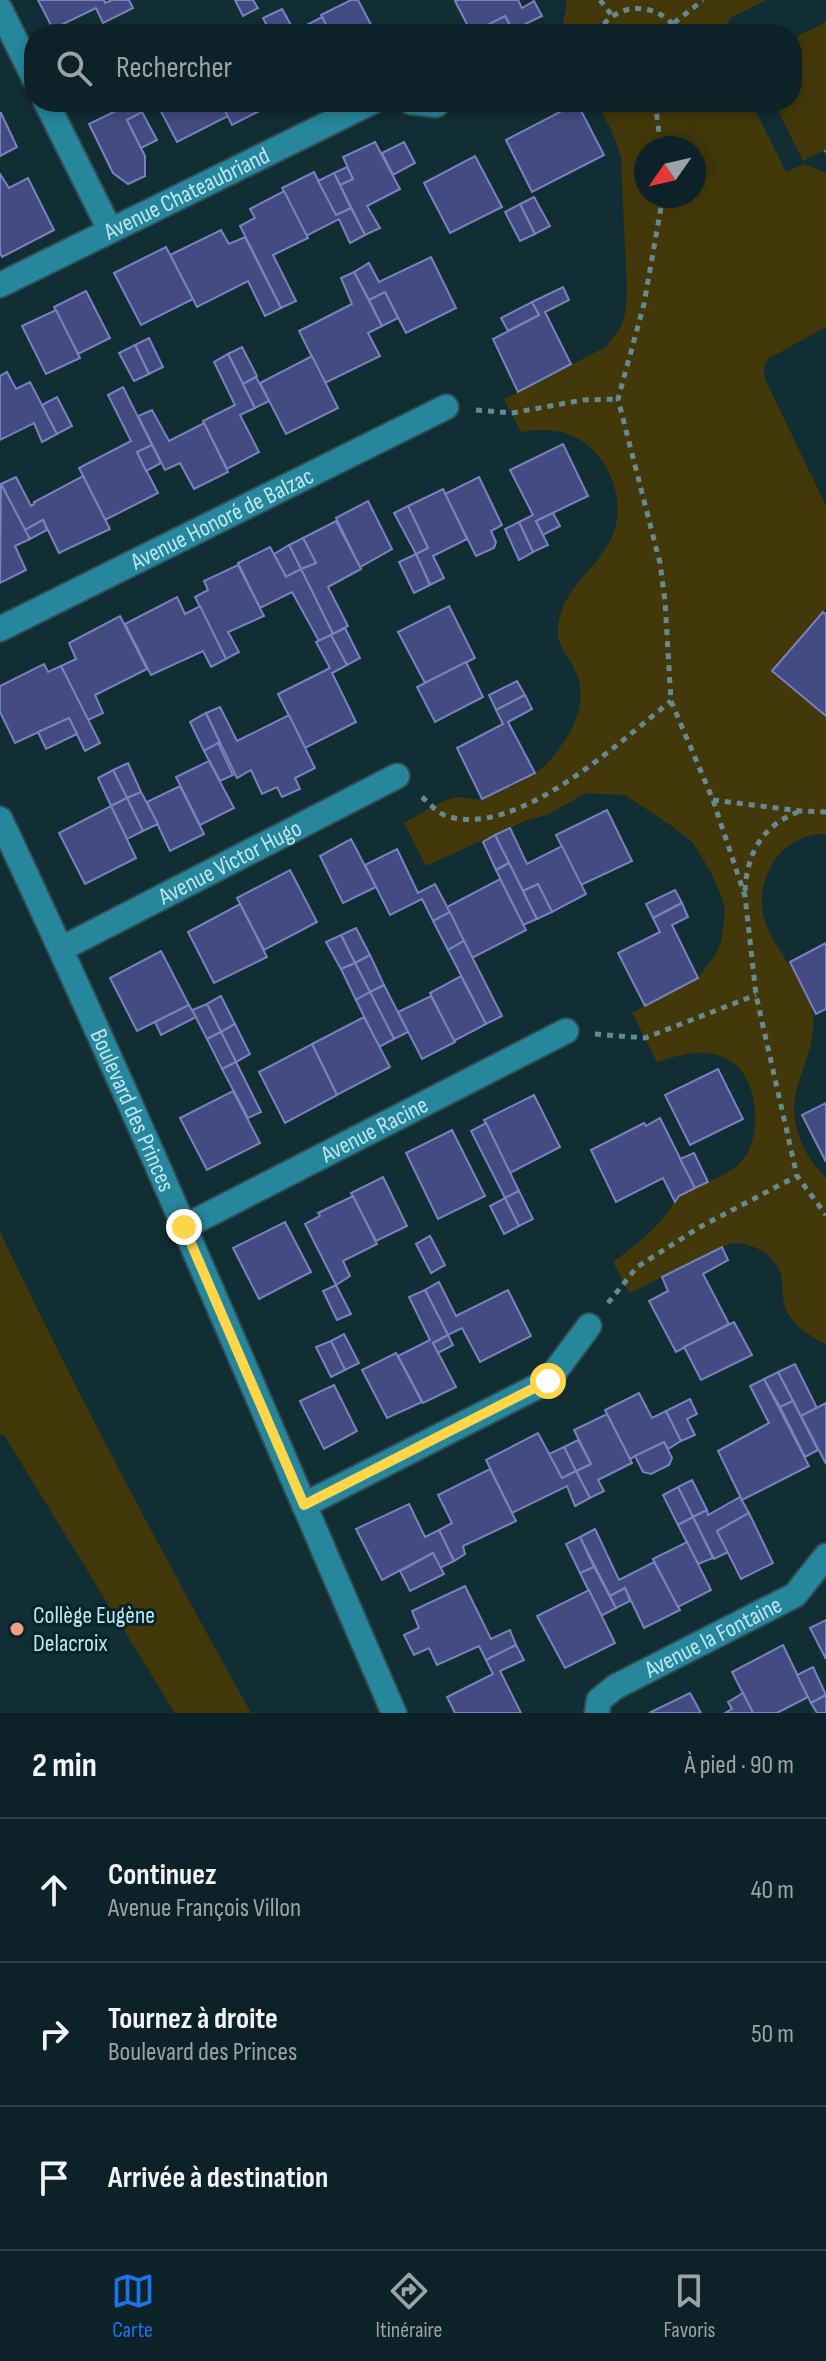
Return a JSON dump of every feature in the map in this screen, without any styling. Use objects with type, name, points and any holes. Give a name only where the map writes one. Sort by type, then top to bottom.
[{"type":"street","points":[[0,9],[24,58]]},
{"type":"street","points":[[51,112],[110,230]]},
{"type":"street","name":"Avenue Chateaubriand","points":[[0,285],[352,112]]},
{"type":"street","name":"Avenue Honoré de Balzac","points":[[0,629],[446,407]]},
{"type":"street","name":"Avenue Victor Hugo","points":[[61,949],[397,776]]},
{"type":"street","name":"Boulevard des Princes","points":[[0,819],[184,1227],[394,1713]]},
{"type":"street","name":"Avenue Racine","points":[[184,1227],[566,1031]]},
{"type":"street","points":[[304,1505],[548,1381],[589,1326]]},
{"type":"street","name":"Avenue la Fontaine","points":[[597,1713],[599,1700],[615,1687],[795,1595],[826,1556]]},
{"type":"path","points":[[600,0],[611,14]]},
{"type":"path","points":[[603,24],[611,14],[630,5],[651,6],[674,23],[703,0]]},
{"type":"path","points":[[656,112],[659,136]]},
{"type":"path","points":[[661,208],[644,304],[618,399],[660,563],[671,701],[713,800],[745,896]]},
{"type":"path","points":[[446,407],[512,413],[583,400],[618,399]]},
{"type":"path","points":[[397,776],[443,815],[473,820],[503,814],[566,783],[671,701]]},
{"type":"path","points":[[713,800],[826,812]]},
{"type":"path","points":[[800,811],[775,823],[755,848],[746,870],[745,896],[756,995],[797,1176],[826,1215]]},
{"type":"path","points":[[566,1031],[645,1038],[756,995]]},
{"type":"path","points":[[589,1326],[637,1267],[700,1227],[797,1176]]},
{"type":"shaded area","points":[[567,0],[766,0],[730,18],[728,24],[563,23]]},
{"type":"shaded area","points":[[826,22],[826,149],[803,161],[779,112],[802,112],[802,34]]},
{"type":"shaded area","points":[[601,112],[756,112],[786,172],[804,164],[826,173],[826,327],[768,359],[764,368],[765,379],[826,506],[826,609],[772,671],[826,716],[826,834],[802,838],[782,851],[769,871],[762,894],[767,927],[802,984],[813,1015],[811,1041],[794,1103],[794,1116],[804,1149],[826,1180],[826,1345],[791,1318],[784,1305],[782,1281],[776,1264],[756,1248],[731,1243],[632,1292],[628,1291],[613,1262],[654,1228],[679,1198],[741,1162],[753,1138],[755,1107],[752,1092],[738,1067],[727,1059],[709,1053],[683,1055],[657,1062],[632,1013],[698,978],[716,954],[721,941],[725,912],[723,900],[711,872],[693,843],[625,795],[586,793],[547,815],[527,820],[426,866],[404,823],[446,800],[456,797],[482,799],[540,770],[562,744],[579,710],[581,698],[577,674],[559,642],[558,628],[562,609],[571,593],[613,535],[617,517],[615,488],[605,465],[586,444],[560,432],[521,432],[504,399],[606,347],[622,325],[627,291],[621,157]]},
{"type":"shaded area","points":[[0,1232],[122,1475],[251,1713],[175,1713],[4,1435],[0,1435]]},
{"type":"building","points":[[38,0],[104,0],[105,3],[129,0],[133,8],[103,23],[96,8],[63,24],[50,24]]},
{"type":"building","points":[[235,0],[253,0],[258,8],[243,16]]},
{"type":"building","points":[[351,0],[358,0],[371,24],[326,24],[321,15]]},
{"type":"building","points":[[518,0],[522,8],[534,1],[542,16],[525,24],[510,24],[505,16],[490,24],[467,24],[455,1]]},
{"type":"building","points":[[282,9],[290,24],[266,24],[263,18]]},
{"type":"building","points":[[505,16],[509,24],[489,24]]},
{"type":"building","points":[[322,17],[326,24],[308,24]]},
{"type":"building","points":[[114,112],[142,112],[127,120],[145,156],[145,176],[128,184],[113,173],[89,124]]},
{"type":"building","points":[[142,112],[157,140],[141,148],[127,120]]},
{"type":"building","points":[[161,112],[226,112],[228,116],[177,142]]},
{"type":"building","points":[[226,112],[257,112],[232,125]]},
{"type":"building","points":[[560,112],[582,112],[604,155],[532,192],[506,140]]},
{"type":"building","points":[[0,113],[17,147],[0,156]]},
{"type":"building","points":[[375,142],[400,189],[367,206],[380,228],[365,235],[340,185],[353,179],[343,157]]},
{"type":"building","points":[[404,142],[415,163],[393,175],[382,153]]},
{"type":"building","points":[[475,156],[502,207],[450,233],[424,183]]},
{"type":"building","points":[[347,167],[353,179],[340,185],[334,173]]},
{"type":"building","points":[[314,172],[336,215],[351,208],[365,235],[350,243],[339,219],[306,236],[282,188]]},
{"type":"building","points":[[334,173],[351,208],[336,215],[318,181]]},
{"type":"building","points":[[0,174],[9,188],[28,178],[54,230],[2,257],[0,253]]},
{"type":"building","points":[[284,191],[308,238],[273,255],[296,301],[281,308],[240,226],[255,218],[250,209]]},
{"type":"building","points":[[534,197],[550,226],[535,234],[520,204]]},
{"type":"building","points":[[520,204],[535,234],[520,241],[505,212]]},
{"type":"building","points":[[221,230],[229,244],[245,237],[281,308],[265,316],[248,281],[197,307],[170,255]]},
{"type":"building","points":[[166,247],[193,299],[141,325],[114,273]]},
{"type":"building","points":[[431,257],[456,308],[406,333],[385,292],[369,300],[354,272],[369,263],[379,282]]},
{"type":"building","points":[[354,272],[382,326],[368,333],[380,356],[325,383],[299,331],[352,304],[341,278]]},
{"type":"building","points":[[563,287],[569,300],[545,312],[571,364],[518,392],[493,339],[539,315],[532,302]]},
{"type":"building","points":[[86,291],[110,338],[78,354],[54,307]]},
{"type":"building","points":[[385,292],[398,318],[382,326],[369,300]]},
{"type":"building","points":[[532,302],[539,315],[508,331],[501,318]]},
{"type":"building","points":[[56,310],[80,358],[46,374],[22,326]]},
{"type":"building","points":[[149,338],[163,367],[149,374],[135,345]]},
{"type":"building","points":[[135,345],[149,374],[134,381],[119,353]]},
{"type":"building","points":[[242,347],[257,376],[243,384],[228,354]]},
{"type":"building","points":[[228,354],[255,408],[240,415],[259,452],[227,469],[203,421],[235,405],[214,362]]},
{"type":"building","points":[[312,356],[338,408],[286,434],[260,383]]},
{"type":"building","points":[[7,372],[16,389],[30,382],[57,434],[42,442],[34,423],[0,440],[0,376]]},
{"type":"building","points":[[256,377],[269,401],[255,408],[243,384]]},
{"type":"building","points":[[123,387],[152,445],[137,452],[158,493],[105,520],[79,468],[131,441],[108,395]]},
{"type":"building","points":[[57,397],[72,426],[57,434],[42,405]]},
{"type":"building","points":[[152,410],[169,441],[204,423],[228,472],[194,489],[180,463],[165,470],[138,416]]},
{"type":"building","points":[[563,444],[588,496],[536,521],[548,545],[533,552],[519,522],[533,515],[510,470]]},
{"type":"building","points":[[152,445],[161,463],[146,471],[137,452]]},
{"type":"building","points":[[83,476],[110,529],[59,553],[43,520],[25,530],[1,484],[16,477],[31,506]]},
{"type":"building","points":[[479,477],[502,525],[491,531],[496,542],[494,548],[476,556],[445,494]]},
{"type":"building","points":[[1,484],[30,539],[15,546],[26,570],[0,583]]},
{"type":"building","points":[[443,489],[467,539],[433,556],[444,578],[430,585],[416,554],[428,548],[408,506]]},
{"type":"building","points":[[368,501],[392,549],[360,567],[336,518]]},
{"type":"building","points":[[408,506],[428,548],[416,554],[394,513]]},
{"type":"building","points":[[553,513],[560,526],[543,535],[536,521]]},
{"type":"building","points":[[43,520],[47,530],[30,539],[25,530]]},
{"type":"building","points":[[336,521],[361,569],[328,587],[348,626],[333,634],[301,569],[316,563],[303,538]]},
{"type":"building","points":[[519,522],[533,552],[519,560],[505,529]]},
{"type":"building","points":[[303,538],[316,563],[301,569],[289,545]]},
{"type":"building","points":[[289,545],[301,569],[286,577],[274,554]]},
{"type":"building","points":[[270,547],[286,577],[301,569],[333,634],[319,641],[292,592],[260,608],[238,563]]},
{"type":"building","points":[[416,554],[430,585],[414,593],[399,562]]},
{"type":"building","points":[[238,565],[264,616],[228,632],[239,652],[226,659],[195,597],[208,590],[204,581]]},
{"type":"building","points":[[177,597],[185,614],[200,606],[226,659],[211,667],[203,651],[151,675],[125,624]]},
{"type":"building","points":[[449,606],[475,658],[425,683],[398,632]]},
{"type":"building","points":[[823,612],[826,614],[826,716],[772,671]]},
{"type":"building","points":[[120,616],[147,669],[95,695],[103,713],[88,720],[61,666],[76,659],[69,643]]},
{"type":"building","points":[[345,628],[360,658],[347,665],[331,635]]},
{"type":"building","points":[[331,635],[347,665],[332,673],[356,722],[305,748],[278,694],[330,668],[316,642]]},
{"type":"building","points":[[466,662],[483,697],[435,722],[417,687]]},
{"type":"building","points":[[44,664],[48,672],[61,666],[100,743],[85,751],[69,718],[15,743],[0,712],[0,686]]},
{"type":"building","points":[[517,681],[525,695],[496,710],[489,695]]},
{"type":"building","points":[[525,695],[532,709],[508,722],[535,773],[482,799],[457,748],[503,724],[496,710]]},
{"type":"building","points":[[220,707],[237,741],[289,715],[315,768],[295,778],[300,789],[282,797],[277,787],[262,794],[251,770],[237,778],[206,713]]},
{"type":"building","points":[[206,713],[220,743],[204,751],[190,722]]},
{"type":"building","points":[[69,718],[77,734],[46,749],[38,732]]},
{"type":"building","points":[[218,743],[233,775],[220,781],[204,751]]},
{"type":"building","points":[[209,761],[234,808],[200,825],[176,777]]},
{"type":"building","points":[[128,763],[141,792],[127,798],[113,770]]},
{"type":"building","points":[[113,770],[127,798],[111,806],[98,778]]},
{"type":"building","points":[[180,786],[204,834],[170,851],[147,802]]},
{"type":"building","points":[[141,792],[158,824],[143,831],[127,798]]},
{"type":"building","points":[[127,798],[143,831],[127,839],[111,806]]},
{"type":"building","points":[[111,806],[136,858],[85,884],[59,833]]},
{"type":"building","points":[[607,810],[632,861],[581,885],[556,835]]},
{"type":"building","points":[[510,828],[527,864],[562,846],[586,894],[552,912],[538,884],[523,891],[495,835]]},
{"type":"building","points":[[495,835],[509,863],[496,870],[483,842]]},
{"type":"building","points":[[351,839],[376,887],[343,903],[320,856]]},
{"type":"building","points":[[397,849],[418,893],[435,884],[450,912],[433,921],[422,899],[390,915],[365,865]]},
{"type":"building","points":[[509,863],[537,919],[523,925],[496,870]]},
{"type":"building","points":[[290,870],[317,922],[264,950],[237,898]]},
{"type":"building","points":[[500,879],[526,930],[472,958],[447,907]]},
{"type":"building","points":[[538,884],[552,912],[537,919],[523,891]]},
{"type":"building","points":[[675,890],[682,903],[653,918],[646,904]]},
{"type":"building","points":[[682,903],[688,917],[672,925],[698,978],[645,1006],[618,953],[660,932],[653,918]]},
{"type":"building","points":[[240,904],[267,957],[214,983],[188,932]]},
{"type":"building","points":[[450,912],[464,941],[448,950],[433,921]]},
{"type":"building","points":[[356,928],[370,955],[355,963],[341,935]]},
{"type":"building","points":[[341,935],[355,963],[341,969],[326,942]]},
{"type":"building","points":[[464,941],[502,1016],[486,1024],[448,950]]},
{"type":"building","points":[[826,943],[826,1009],[816,1014],[790,962]]},
{"type":"building","points":[[161,951],[189,1005],[137,1031],[110,978]]},
{"type":"building","points":[[370,955],[384,985],[370,992],[355,963]]},
{"type":"building","points":[[355,963],[370,992],[356,1000],[341,969]]},
{"type":"building","points":[[461,976],[486,1024],[454,1041],[430,993]]},
{"type":"building","points":[[384,985],[408,1032],[394,1039],[370,992]]},
{"type":"building","points":[[370,992],[394,1039],[379,1047],[356,1000]]},
{"type":"building","points":[[221,996],[235,1024],[221,1032],[207,1004]]},
{"type":"building","points":[[431,996],[455,1042],[422,1059],[398,1012]]},
{"type":"building","points":[[207,1004],[221,1032],[207,1039],[192,1010]]},
{"type":"building","points":[[189,1005],[196,1017],[161,1035],[155,1022]]},
{"type":"building","points":[[364,1017],[390,1067],[337,1095],[312,1044]]},
{"type":"building","points":[[235,1024],[250,1054],[236,1062],[221,1032]]},
{"type":"building","points":[[221,1032],[236,1062],[222,1069],[207,1039]]},
{"type":"building","points":[[312,1044],[337,1095],[285,1123],[259,1072]]},
{"type":"building","points":[[236,1062],[261,1112],[248,1118],[222,1069]]},
{"type":"building","points":[[718,1069],[743,1119],[690,1145],[665,1095]]},
{"type":"building","points":[[233,1091],[260,1143],[207,1170],[180,1118]]},
{"type":"building","points":[[534,1095],[560,1147],[510,1173],[484,1120]]},
{"type":"building","points":[[826,1103],[826,1162],[802,1115]]},
{"type":"building","points":[[660,1118],[695,1188],[679,1196],[675,1202],[663,1178],[616,1202],[591,1150]]},
{"type":"building","points":[[486,1123],[519,1191],[505,1198],[471,1131]]},
{"type":"building","points":[[452,1130],[485,1196],[438,1219],[406,1153]]},
{"type":"building","points":[[694,1153],[708,1182],[695,1188],[680,1159]]},
{"type":"building","points":[[383,1177],[407,1226],[376,1241],[351,1193]]},
{"type":"building","points":[[519,1191],[533,1219],[519,1226],[505,1198]]},
{"type":"building","points":[[353,1196],[377,1244],[343,1261],[350,1276],[336,1285],[305,1224],[320,1216],[318,1213]]},
{"type":"building","points":[[505,1198],[519,1226],[504,1234],[490,1206]]},
{"type":"building","points":[[285,1222],[311,1272],[259,1299],[233,1248]]},
{"type":"building","points":[[430,1236],[445,1265],[431,1273],[416,1244]]},
{"type":"building","points":[[722,1247],[728,1260],[703,1274],[729,1324],[676,1352],[649,1301],[668,1291],[662,1277]]},
{"type":"building","points":[[439,1282],[456,1316],[508,1290],[531,1336],[480,1362],[462,1328],[448,1335],[425,1290]]},
{"type":"building","points":[[336,1285],[351,1314],[337,1320],[323,1291]]},
{"type":"building","points":[[425,1290],[448,1335],[433,1343],[456,1387],[423,1403],[398,1356],[430,1340],[409,1297]]},
{"type":"building","points":[[734,1322],[752,1355],[701,1380],[684,1347]]},
{"type":"building","points":[[344,1334],[359,1363],[345,1370],[331,1341]]},
{"type":"building","points":[[448,1335],[453,1345],[438,1353],[433,1343]]},
{"type":"building","points":[[331,1341],[345,1370],[331,1377],[316,1347]]},
{"type":"building","points":[[396,1353],[422,1402],[387,1418],[362,1370]]},
{"type":"building","points":[[795,1364],[817,1408],[801,1416],[778,1372]]},
{"type":"building","points":[[778,1372],[793,1401],[780,1407],[764,1379]]},
{"type":"building","points":[[764,1379],[809,1466],[742,1500],[718,1451],[769,1423],[750,1386]]},
{"type":"building","points":[[334,1385],[357,1431],[324,1449],[300,1401]]},
{"type":"building","points":[[639,1393],[652,1418],[666,1411],[681,1441],[668,1449],[664,1442],[630,1459],[605,1410]]},
{"type":"building","points":[[690,1399],[697,1414],[687,1419],[695,1435],[681,1441],[666,1411]]},
{"type":"building","points":[[793,1401],[818,1450],[805,1457],[780,1407]]},
{"type":"building","points":[[826,1403],[826,1464],[801,1416]]},
{"type":"building","points":[[607,1414],[632,1463],[598,1480],[604,1491],[590,1498],[576,1471],[591,1464],[574,1430]]},
{"type":"building","points":[[538,1433],[562,1478],[576,1471],[590,1498],[575,1506],[567,1486],[512,1513],[486,1460]]},
{"type":"building","points":[[578,1440],[591,1464],[576,1471],[564,1447]]},
{"type":"building","points":[[664,1442],[672,1458],[669,1465],[651,1474],[643,1472],[635,1456]]},
{"type":"building","points":[[564,1447],[576,1471],[562,1478],[549,1454]]},
{"type":"building","points":[[490,1469],[516,1521],[463,1546],[465,1554],[454,1561],[439,1530],[452,1523],[438,1495]]},
{"type":"building","points":[[692,1480],[707,1510],[693,1517],[678,1487]]},
{"type":"building","points":[[678,1487],[693,1517],[678,1525],[663,1495]]},
{"type":"building","points":[[740,1497],[749,1513],[717,1531],[728,1552],[714,1559],[693,1517],[707,1510],[708,1515]]},
{"type":"building","points":[[409,1504],[425,1537],[439,1530],[454,1561],[440,1568],[433,1553],[382,1580],[356,1529]]},
{"type":"building","points":[[749,1513],[773,1563],[741,1579],[717,1531]]},
{"type":"building","points":[[693,1517],[713,1558],[698,1564],[678,1525]]},
{"type":"building","points":[[595,1529],[619,1580],[654,1562],[680,1610],[644,1628],[625,1588],[610,1596],[580,1537]]},
{"type":"building","points":[[580,1537],[594,1567],[580,1573],[566,1544]]},
{"type":"building","points":[[687,1542],[711,1590],[678,1607],[653,1559]]},
{"type":"building","points":[[433,1553],[444,1574],[410,1591],[400,1571]]},
{"type":"building","points":[[594,1567],[616,1608],[601,1616],[580,1573]]},
{"type":"building","points":[[465,1586],[491,1639],[510,1630],[516,1645],[486,1660],[479,1646],[437,1665],[429,1648],[414,1655],[404,1635],[419,1628],[412,1611]]},
{"type":"building","points":[[625,1588],[630,1601],[616,1608],[610,1596]]},
{"type":"building","points":[[589,1590],[615,1643],[565,1668],[537,1616]]},
{"type":"building","points":[[826,1620],[826,1659],[810,1628]]},
{"type":"building","points":[[516,1645],[524,1660],[500,1671],[521,1713],[455,1713],[447,1697],[493,1674],[486,1660]]},
{"type":"building","points":[[783,1645],[808,1697],[777,1713],[753,1713],[732,1672]]},
{"type":"building","points":[[813,1667],[826,1695],[811,1703],[797,1675]]},
{"type":"building","points":[[690,1693],[701,1713],[649,1713]]},
{"type":"building","points":[[743,1693],[753,1713],[725,1713],[732,1709],[728,1702]]},
{"type":"building","points":[[826,1695],[826,1713],[817,1713],[811,1703]]},
{"type":"place","name":"Collège Eugène Delacroix","points":[[17,1629]]},
{"type":"route","points":[[184,1227],[304,1505],[548,1381]]}]
